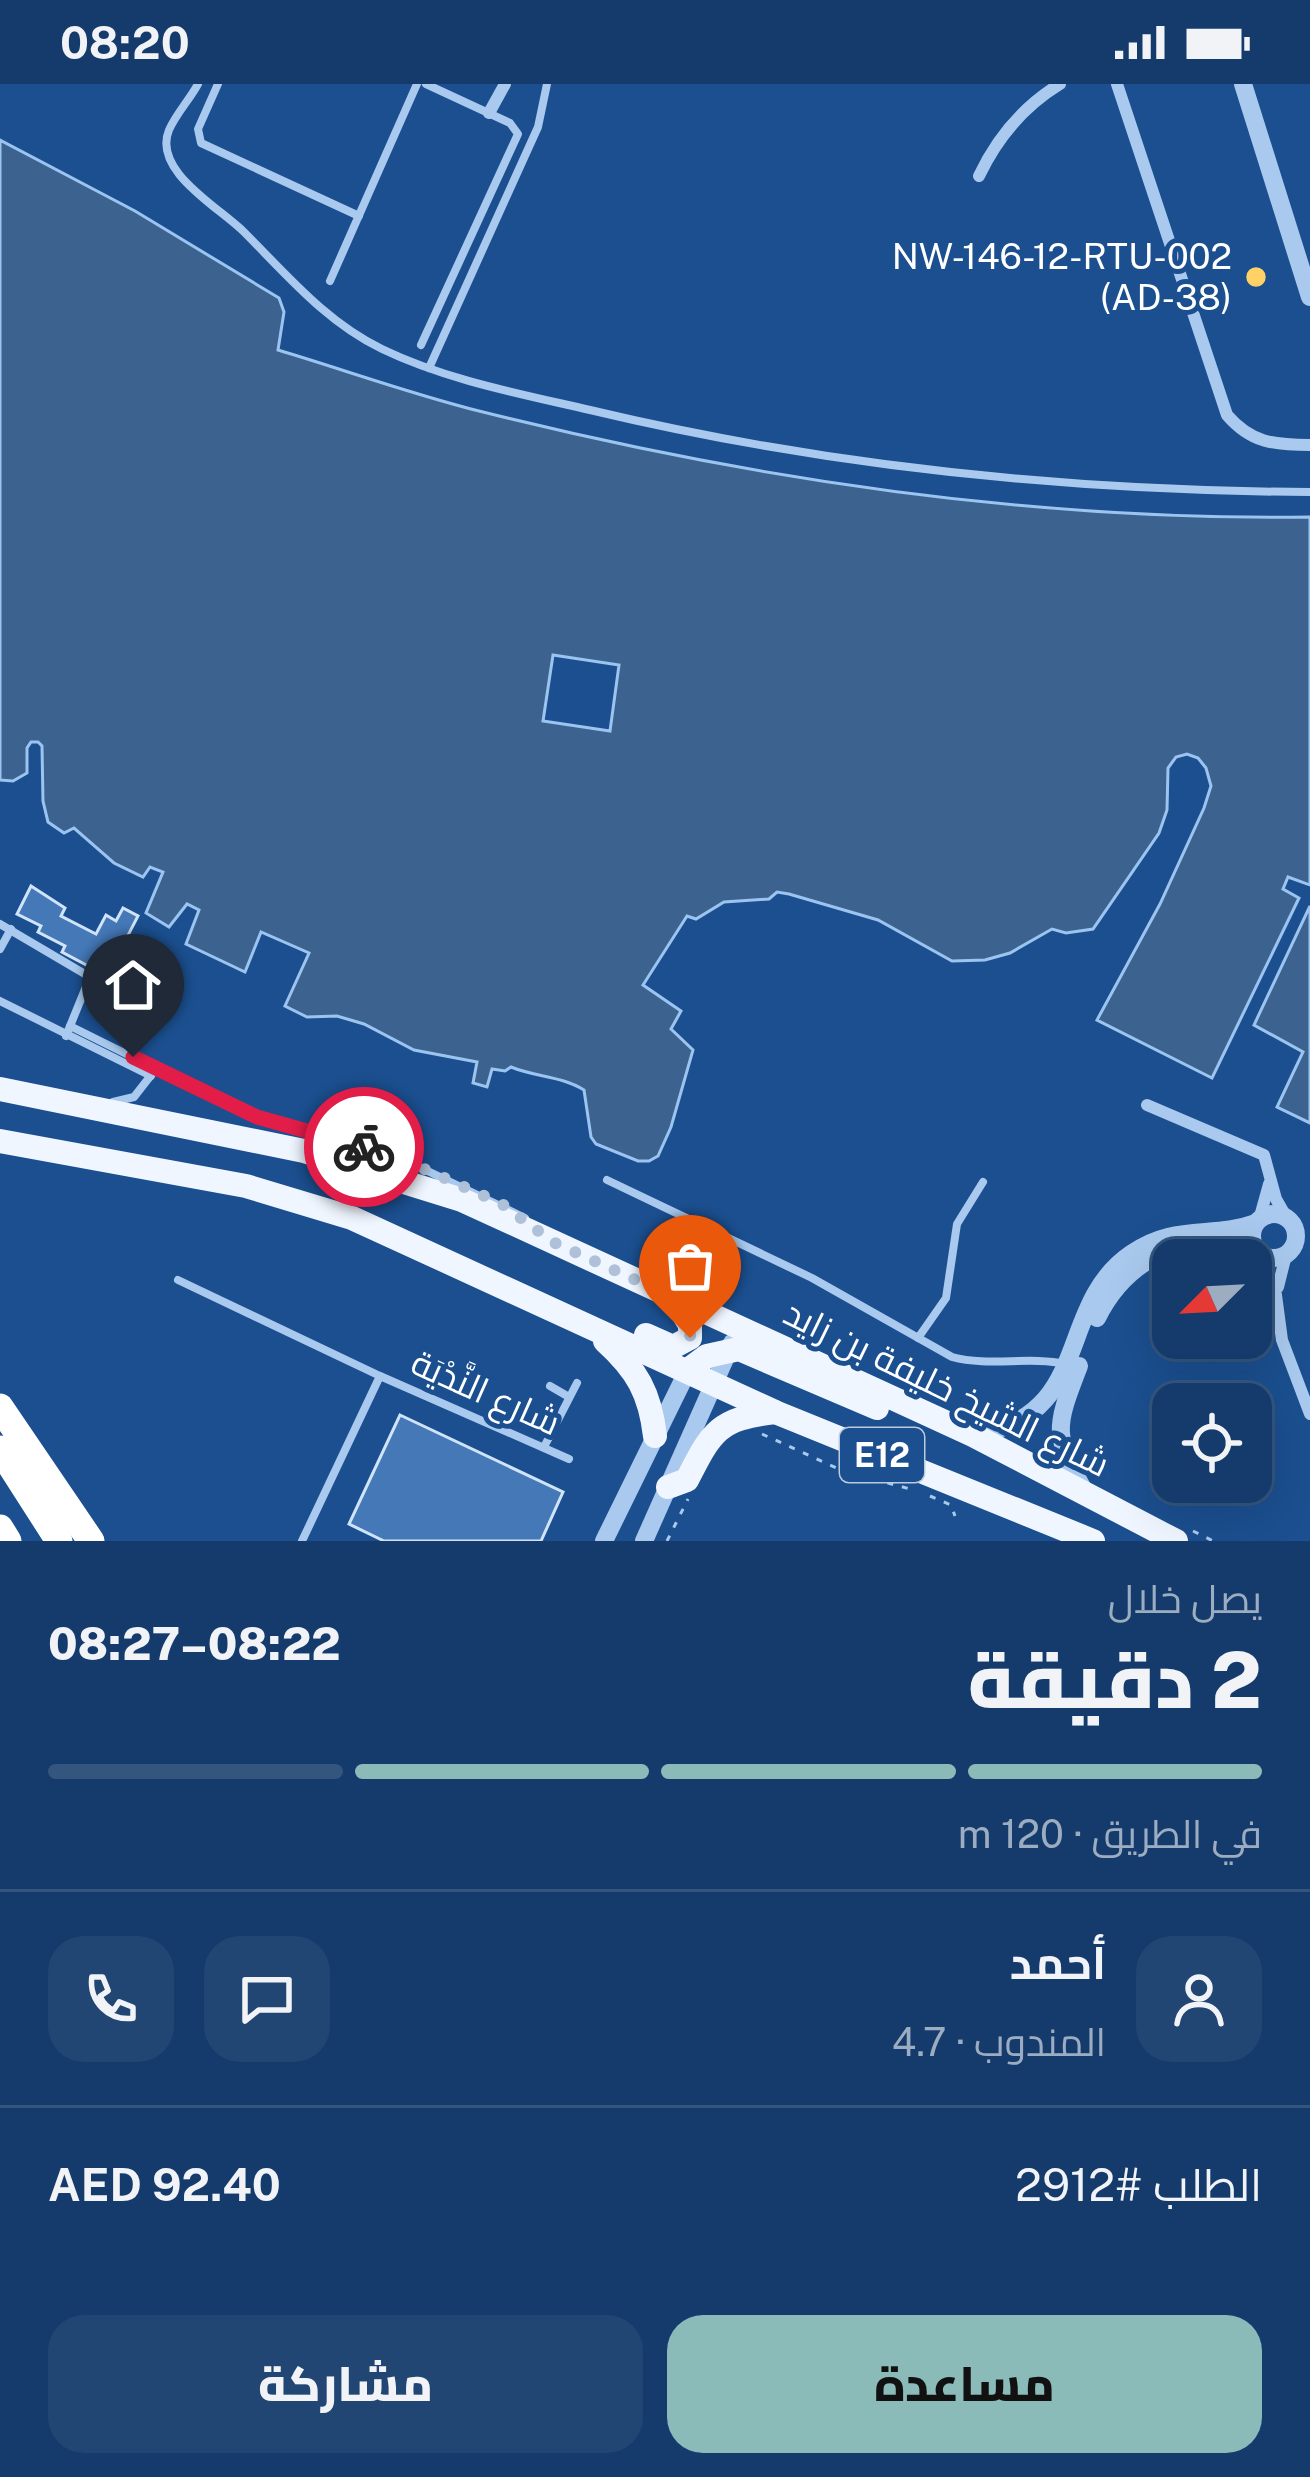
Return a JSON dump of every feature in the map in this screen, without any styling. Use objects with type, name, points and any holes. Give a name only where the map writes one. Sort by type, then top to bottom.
[{"type":"highway","points":[[0,1407],[91,1541]]},
{"type":"highway","points":[[0,1449],[59,1541]]},
{"type":"highway","points":[[0,1528],[8,1541]]},
{"type":"main road","name":"شارع الشيخ خليفة بن زايد","points":[[0,1089],[262,1142],[462,1200],[673,1297],[734,1338],[973,1435],[1176,1541]]},
{"type":"main road","name":"شارع الشيخ خليفة بن زايد","points":[[0,1141],[282,1195],[352,1218],[775,1412],[1093,1541]]},
{"type":"main road","points":[[488,1279],[539,1286],[680,1347],[692,1331],[673,1297]]},
{"type":"main road","points":[[585,1323],[636,1372],[650,1401],[655,1436]]},
{"type":"main road","points":[[688,1370],[734,1338]]},
{"type":"main road","points":[[668,1487],[687,1480],[708,1439],[724,1424],[745,1415],[775,1412]]},
{"type":"main road","points":[[1052,1523],[1080,1541]]},
{"type":"street","points":[[489,113],[505,84]]},
{"type":"street","points":[[979,176],[1016,119],[1060,84]]},
{"type":"street","points":[[1117,84],[1227,415],[1257,441],[1310,445]]},
{"type":"street","points":[[1244,84],[1310,297]]},
{"type":"street","points":[[1148,1105],[1260,1152],[1268,1162],[1276,1199],[1296,1223],[1296,1241],[1276,1294]]},
{"type":"street","points":[[1253,1239],[1270,1177]]},
{"type":"street","points":[[973,1435],[1000,1429],[1037,1408],[1060,1382],[1094,1296],[1130,1255],[1175,1234],[1258,1221],[1274,1214],[1296,1223]]},
{"type":"street","points":[[1272,1259],[1310,1246]]},
{"type":"street","points":[[1087,1496],[1063,1452],[1059,1425],[1097,1317],[1113,1290],[1152,1257]]},
{"type":"street","points":[[1272,1284],[1282,1340],[1310,1414]]},
{"type":"street","points":[[644,1541],[734,1338]]},
{"type":"street","points":[[604,1541],[688,1370]]},
{"type":"lane","points":[[198,84],[168,133],[166,152],[174,170],[322,311],[382,349],[429,368],[646,423],[832,456],[1052,481],[1310,492]]},
{"type":"lane","points":[[218,84],[197,129],[202,143],[358,216]]},
{"type":"lane","points":[[330,280],[422,84],[514,126],[517,139],[421,345]]},
{"type":"lane","points":[[429,368],[538,127],[548,84]]},
{"type":"lane","points":[[0,924],[91,977],[68,1031]]},
{"type":"lane","points":[[0,949],[11,929]]},
{"type":"lane","points":[[0,1001],[257,1117],[430,1170],[516,1211],[553,1242]]},
{"type":"lane","points":[[89,1110],[101,1103],[129,1100],[153,1072]]},
{"type":"lane","points":[[607,1180],[812,1278],[962,1360],[1038,1359],[1068,1364]]},
{"type":"lane","points":[[918,1338],[946,1298],[957,1224],[983,1181]]},
{"type":"lane","name":"شارع النَّدْيَة","points":[[178,1280],[569,1459]]},
{"type":"lane","points":[[302,1541],[380,1376]]},
{"type":"lane","points":[[544,1447],[577,1383]]},
{"type":"lane","points":[[550,1386],[570,1397]]},
{"type":"path","points":[[752,1429],[843,1471],[951,1505],[955,1516]]},
{"type":"water","points":[[0,140],[135,211],[279,298],[284,312],[278,350],[428,397],[684,457],[891,491],[1100,512],[1310,517],[1310,885],[1288,877],[1283,889],[1299,898],[1212,1078],[1097,1020],[1160,904],[1204,808],[1211,786],[1206,768],[1187,754],[1176,757],[1168,768],[1167,810],[1159,833],[1093,929],[1066,933],[1052,929],[1010,953],[952,961],[878,920],[789,894],[724,902],[696,919],[687,916],[643,985],[681,1011],[671,1029],[693,1050],[671,1127],[658,1156],[649,1161],[596,1144],[584,1090],[576,1085],[511,1067],[492,1069],[487,1087],[473,1083],[477,1062],[414,1050],[364,1024],[337,1016],[307,1017],[285,1006],[309,953],[261,932],[245,972],[186,944],[199,910],[187,904],[169,927],[146,913],[163,872],[150,867],[143,877],[114,863],[74,828],[64,833],[48,822],[38,742],[27,748],[27,773],[13,781],[0,780]],"holes":[[[553,655],[619,665],[610,731],[543,721]]]},
{"type":"water","points":[[1310,906],[1310,1123],[1277,1107],[1303,1052],[1254,1025]]},
{"type":"building","points":[[31,886],[65,908],[61,916],[96,934],[106,915],[116,921],[123,908],[138,916],[107,976],[62,952],[65,946],[17,914]]},
{"type":"building","points":[[400,1415],[563,1492],[541,1541],[384,1541],[349,1524]]},
{"type":"way so far","points":[[364,1147],[502,1204],[553,1242],[673,1297],[691,1325],[690,1338]]},
{"type":"place","name":"NW-146-12-RTU-002 (AD-38)","points":[[1256,277]]},
{"type":"route","points":[[133,1057],[257,1117],[364,1147]]}]
